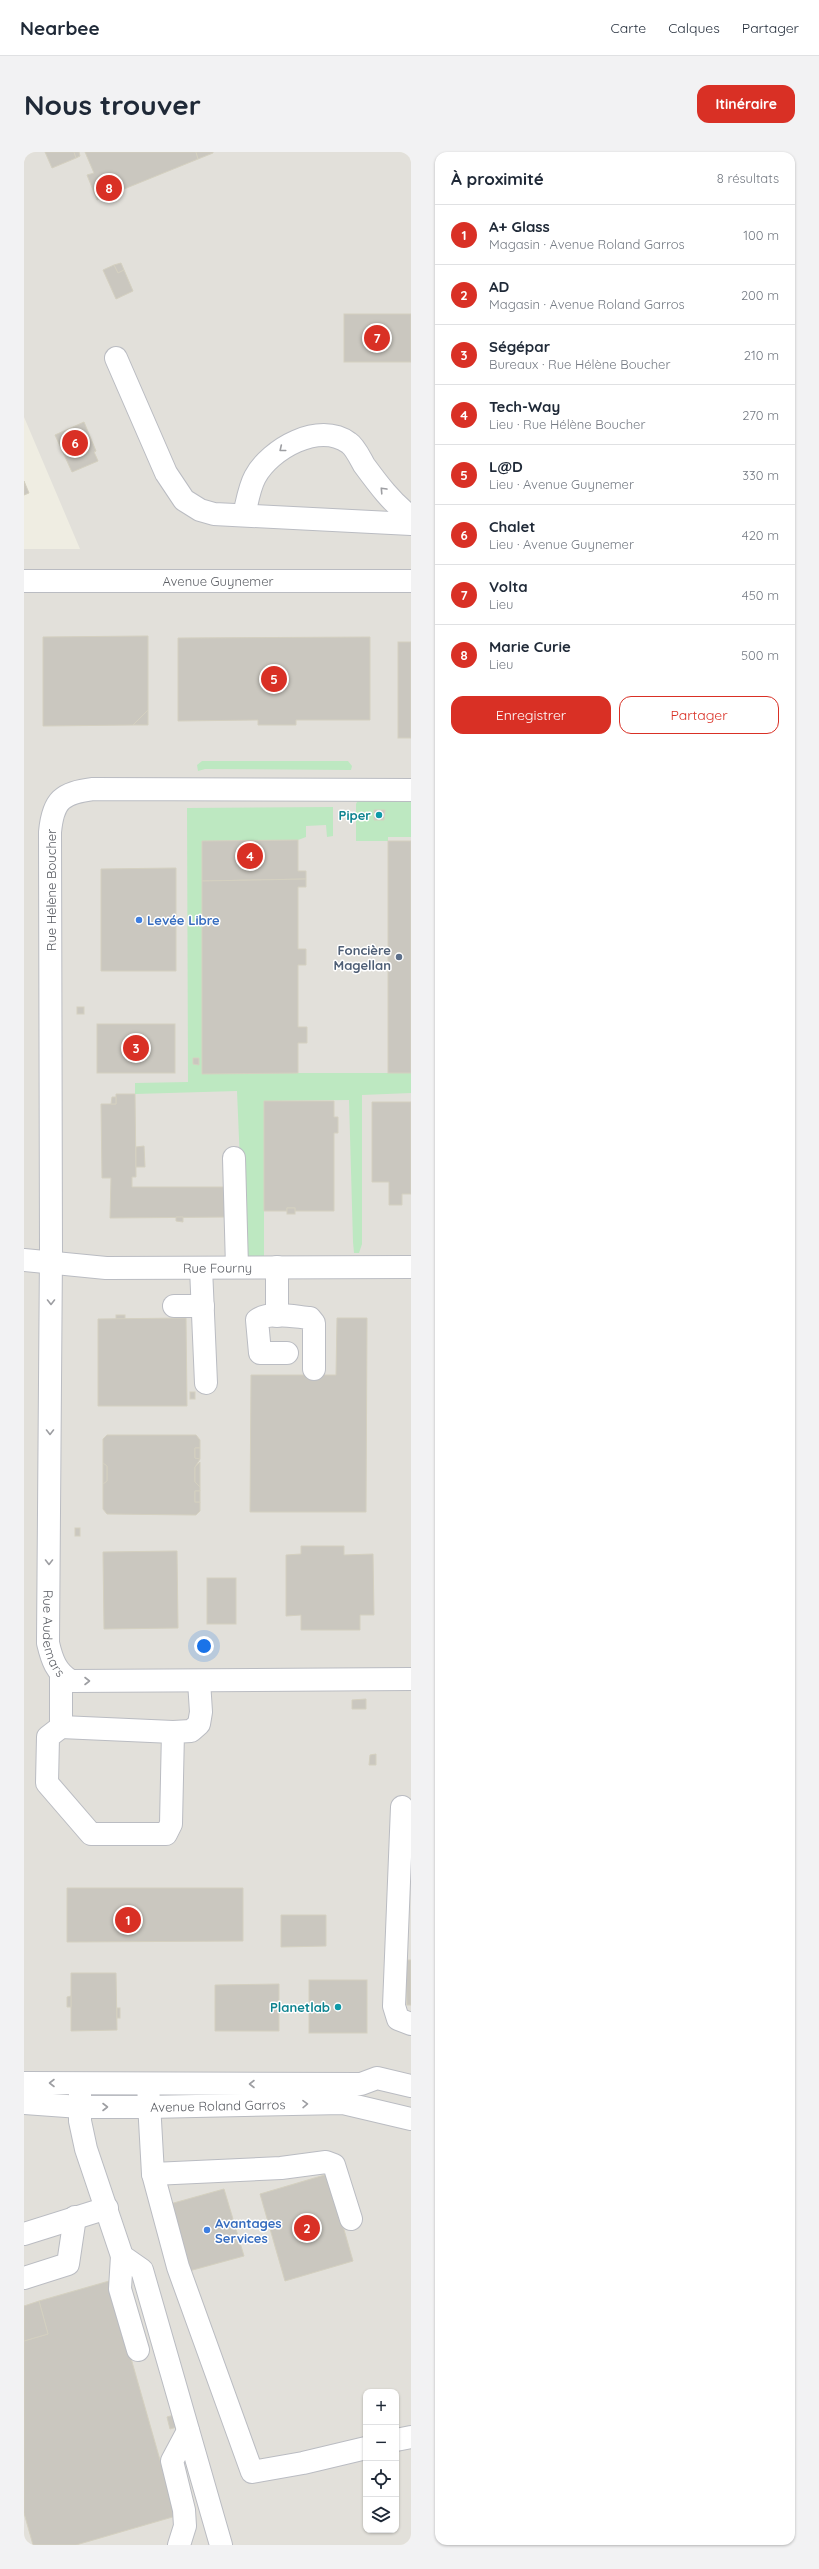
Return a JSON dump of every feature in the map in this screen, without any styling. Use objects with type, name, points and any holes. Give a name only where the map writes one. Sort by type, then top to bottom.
[{"type":"street","points":[[116,358],[166,473],[184,500],[200,510],[214,514],[411,524]]},
{"type":"street","points":[[244,515],[255,478],[262,468],[285,446],[312,436],[335,436],[350,443],[379,486],[411,517]]},
{"type":"street","name":"Avenue Guynemer","points":[[24,581],[411,581]]},
{"type":"street","name":"Rue Hélène Boucher","points":[[51,1263],[50,832],[53,814],[58,802],[71,793],[93,789],[411,790]]},
{"type":"street","points":[[234,1158],[237,1267]]},
{"type":"street","name":"Rue Fourny","points":[[24,1260],[106,1268],[411,1267]]},
{"type":"street","name":"Rue Audemars","points":[[51,1263],[48,1643],[53,1662],[61,1675],[71,1681],[411,1680]]},
{"type":"street","points":[[277,1267],[277,1316]]},
{"type":"street","points":[[202,1268],[206,1383]]},
{"type":"street","points":[[174,1306],[204,1306]]},
{"type":"street","points":[[287,1353],[260,1353],[258,1349],[257,1320],[261,1317],[277,1316],[310,1318],[314,1323],[314,1370]]},
{"type":"street","points":[[61,1675],[61,1726]]},
{"type":"street","points":[[174,1732],[171,1824],[166,1834],[90,1834],[47,1783],[48,1737],[61,1726],[174,1732],[190,1731],[199,1724],[201,1712],[199,1681]]},
{"type":"street","points":[[402,1808],[394,2006],[398,2019],[411,2024]]},
{"type":"street","name":"Avenue Roland Garros","points":[[24,2083],[148,2085],[361,2084],[377,2078],[411,2086]]},
{"type":"street","points":[[80,2084],[80,2107],[86,2149],[122,2256],[120,2289],[138,2350]]},
{"type":"street","name":"Avenue Roland Garros","points":[[361,2084],[371,2090],[411,2102]]},
{"type":"street","points":[[148,2085],[148,2107],[153,2174],[178,2267],[252,2472],[303,2463],[363,2449]]},
{"type":"street","name":"Avenue Roland Garros","points":[[24,2103],[80,2107],[343,2104],[411,2118]]},
{"type":"street","points":[[153,2174],[281,2168],[326,2162],[334,2165],[351,2219]]},
{"type":"street","points":[[24,2234],[107,2208]]},
{"type":"street","points":[[24,2278],[68,2264],[75,2217]]},
{"type":"street","points":[[122,2256],[142,2270],[221,2545]]},
{"type":"street","points":[[179,2545],[185,2526],[184,2510],[172,2461],[188,2431]]},
{"type":"street","points":[[399,2439],[411,2437]]},
{"type":"shaded area","points":[[24,152],[411,152],[411,2545],[24,2545],[24,549],[80,549],[24,417]]},
{"type":"green space","points":[[202,761],[348,761],[352,766],[351,770],[205,769],[198,771],[197,765]]},
{"type":"green space","points":[[359,798],[411,798],[411,837],[388,837],[388,841],[356,841],[356,804]]},
{"type":"green space","points":[[333,807],[333,836],[327,837],[326,825],[306,826],[306,837],[298,840],[202,841],[202,1073],[411,1073],[411,1093],[362,1095],[362,1244],[359,1253],[354,1253],[353,1242],[349,1100],[264,1101],[264,1256],[244,1257],[237,1091],[135,1094],[135,1083],[188,1082],[187,808]]},
{"type":"building","points":[[45,152],[74,152],[76,158],[52,168]]},
{"type":"building","points":[[74,152],[79,152],[80,156],[76,158]]},
{"type":"building","points":[[85,152],[196,152],[198,159],[97,200],[87,175],[94,173]]},
{"type":"building","points":[[196,152],[213,152],[213,153],[198,159]]},
{"type":"building","points":[[121,263],[124,270],[118,273],[114,265]]},
{"type":"building","points":[[114,265],[118,273],[124,270],[133,291],[116,299],[103,270]]},
{"type":"building","points":[[344,314],[411,314],[411,362],[344,362]]},
{"type":"building","points":[[84,422],[96,451],[94,452],[98,461],[72,472],[55,435]]},
{"type":"building","points":[[24,481],[29,493],[24,495]]},
{"type":"building","points":[[148,636],[148,710],[133,725],[43,726],[43,637]]},
{"type":"building","points":[[370,637],[370,720],[296,720],[296,725],[258,725],[258,720],[178,721],[178,638]]},
{"type":"building","points":[[398,642],[411,642],[411,738],[398,738]]},
{"type":"building","points":[[148,710],[148,725],[133,725]]},
{"type":"building","name":"Piper","points":[[374,810],[385,810],[384,820],[374,820]]},
{"type":"building","points":[[298,840],[298,871],[306,871],[306,879],[202,881],[202,841]]},
{"type":"building","name":"Foncière Magellan","points":[[388,841],[411,841],[411,1073],[388,1073]]},
{"type":"building","name":"Levée Libre","points":[[176,868],[176,971],[101,971],[101,869]]},
{"type":"building","points":[[306,879],[306,887],[298,887],[298,949],[306,949],[306,965],[298,965],[298,1027],[307,1027],[307,1043],[298,1043],[298,1073],[202,1074],[202,881]]},
{"type":"building","points":[[77,1007],[84,1007],[84,1014],[77,1014]]},
{"type":"building","points":[[97,1024],[175,1024],[175,1073],[97,1073]]},
{"type":"building","points":[[193,1058],[199,1058],[199,1065],[193,1064]]},
{"type":"building","points":[[116,1094],[135,1094],[136,1177],[132,1177],[132,1187],[226,1187],[227,1217],[110,1218],[111,1178],[102,1178],[101,1104],[116,1104]]},
{"type":"building","points":[[112,1097],[116,1097],[116,1104],[111,1104]]},
{"type":"building","points":[[264,1101],[334,1101],[334,1117],[338,1117],[338,1133],[334,1133],[334,1211],[295,1211],[295,1208],[287,1208],[287,1211],[264,1211]]},
{"type":"building","points":[[372,1102],[411,1102],[411,1194],[402,1194],[402,1205],[389,1205],[389,1182],[372,1182]]},
{"type":"building","points":[[144,1146],[145,1167],[136,1167],[136,1147]]},
{"type":"building","points":[[287,1208],[295,1208],[295,1214],[287,1214]]},
{"type":"building","points":[[176,1217],[183,1217],[183,1222],[176,1221]]},
{"type":"building","points":[[116,1315],[125,1315],[125,1319],[116,1319]]},
{"type":"building","points":[[186,1318],[187,1406],[98,1406],[98,1319]]},
{"type":"building","points":[[337,1318],[367,1318],[366,1512],[250,1512],[251,1375],[336,1375]]},
{"type":"building","points":[[190,1392],[195,1392],[195,1399],[190,1399]]},
{"type":"building","points":[[107,1435],[196,1435],[200,1440],[200,1448],[195,1448],[195,1458],[200,1459],[195,1467],[195,1482],[200,1487],[200,1491],[195,1491],[195,1502],[200,1502],[200,1511],[196,1515],[107,1514],[103,1509],[103,1484],[107,1481],[107,1466],[103,1463],[103,1439]]},
{"type":"building","points":[[195,1448],[200,1448],[200,1459],[195,1458]]},
{"type":"building","points":[[200,1462],[200,1487],[195,1482],[195,1467]]},
{"type":"building","points":[[103,1463],[107,1466],[107,1481],[103,1484]]},
{"type":"building","points":[[195,1491],[200,1491],[200,1502],[195,1502]]},
{"type":"building","points":[[75,1528],[80,1528],[80,1536],[75,1536]]},
{"type":"building","points":[[301,1546],[344,1546],[344,1555],[373,1554],[374,1615],[360,1615],[360,1630],[301,1630],[301,1615],[286,1616],[286,1555],[301,1554]]},
{"type":"building","points":[[177,1551],[178,1628],[104,1629],[103,1552]]},
{"type":"building","points":[[207,1578],[236,1578],[236,1624],[207,1624]]},
{"type":"building","points":[[366,1699],[366,1709],[352,1709],[352,1700]]},
{"type":"building","points":[[376,1754],[376,1765],[369,1765],[370,1755]]},
{"type":"building","points":[[67,1888],[243,1888],[243,1941],[67,1942]]},
{"type":"building","points":[[281,1915],[326,1915],[326,1946],[281,1947]]},
{"type":"building","points":[[406,1960],[411,1960],[411,2005],[407,2005]]},
{"type":"building","points":[[71,1973],[116,1973],[117,2030],[71,2031]]},
{"type":"building","name":"Planetlab","points":[[309,1980],[367,1980],[367,2033],[309,2033]]},
{"type":"building","points":[[279,1984],[279,2031],[215,2031],[215,1985]]},
{"type":"building","points":[[71,1996],[71,2007],[67,2007],[67,1997]]},
{"type":"building","points":[[117,2008],[120,2008],[120,2018],[117,2018]]},
{"type":"building","points":[[328,2174],[353,2261],[285,2281],[260,2194]]},
{"type":"building","name":"Avantages Services","points":[[224,2189],[244,2256],[189,2271],[170,2204]]},
{"type":"building","points":[[109,2281],[176,2516],[76,2545],[33,2545],[24,2513],[24,2341],[48,2334],[39,2301]]},
{"type":"building","points":[[39,2301],[48,2334],[24,2341],[24,2306]]},
{"type":"building","points":[[174,2415],[177,2427],[170,2429],[167,2417]]},
{"type":"place","name":"Marie Curie","points":[[109,188]]},
{"type":"place","name":"Volta","points":[[377,338]]},
{"type":"place","name":"Chalet","points":[[75,443]]},
{"type":"place","name":"L@D","points":[[274,679]]},
{"type":"place","name":"Piper","points":[[379,815]]},
{"type":"place","name":"Tech-Way","points":[[250,856]]},
{"type":"place","name":"Levée Libre","points":[[139,920]]},
{"type":"place","name":"Foncière Magellan","points":[[399,957]]},
{"type":"place","name":"Ségépar","points":[[136,1048]]},
{"type":"place","name":"A+ Glass","points":[[128,1920]]},
{"type":"place","name":"Planetlab","points":[[338,2007]]},
{"type":"place","name":"AD","points":[[307,2228]]},
{"type":"place","name":"Avantages Services","points":[[207,2230]]}]
